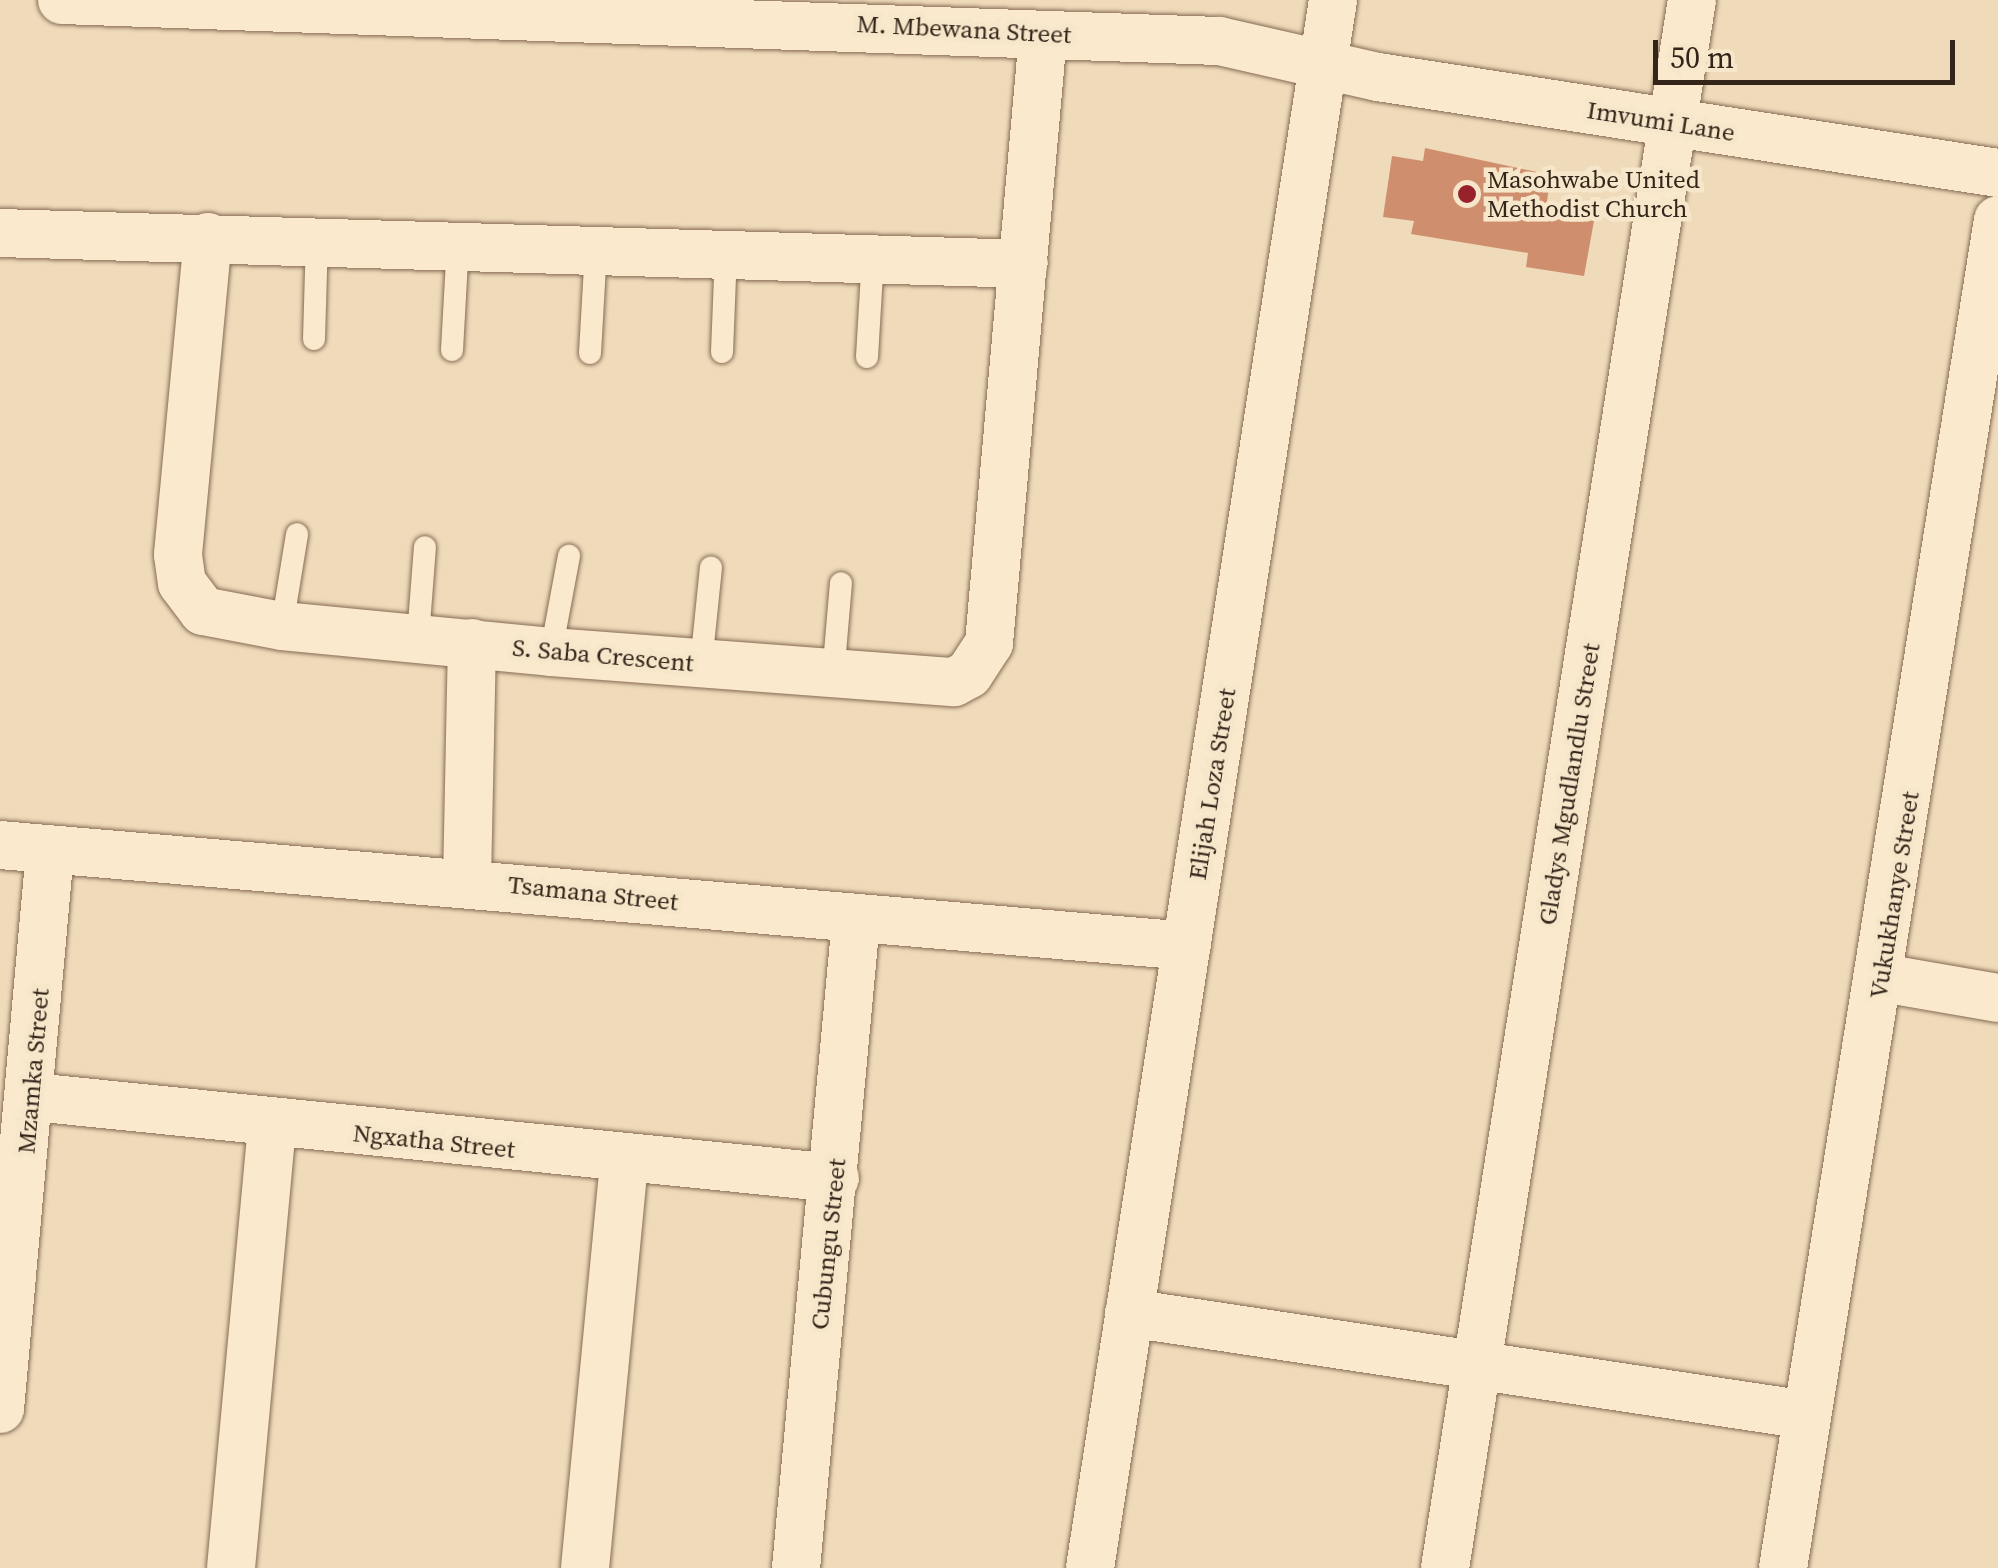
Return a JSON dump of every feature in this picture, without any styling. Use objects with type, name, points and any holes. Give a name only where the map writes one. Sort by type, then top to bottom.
[{"type":"street","name":"M. Mbewana Street","points":[[62,0],[1230,42],[1325,62]]},
{"type":"street","name":"Elijah Loza Street","points":[[1090,1568],[1333,0]]},
{"type":"street","name":"Gladys Mgudlandlu Street","points":[[1446,1568],[1692,0]]},
{"type":"street","name":"S. Saba Crescent","points":[[208,237],[178,555],[182,583],[203,611],[282,626],[552,652],[954,682],[969,674],[989,643],[1043,35]]},
{"type":"street","name":"Imvumi Lane","points":[[1325,62],[1378,76],[1998,173]]},
{"type":"street","name":"Vukukhanye Street","points":[[1783,1568],[1882,978],[1998,220]]},
{"type":"street","points":[[0,233],[458,242],[1024,264]]},
{"type":"street","points":[[467,880],[472,644]]},
{"type":"street","name":"Tsamana Street","points":[[0,846],[467,880],[856,920],[1186,946]]},
{"type":"street","name":"Mzamka Street","points":[[0,1409],[32,1096],[50,851]]},
{"type":"street","name":"Cubungu Street","points":[[796,1568],[836,1178],[856,920]]},
{"type":"street","points":[[1882,978],[1998,998]]},
{"type":"street","name":"Ngxatha Street","points":[[32,1096],[624,1160],[836,1178]]},
{"type":"street","points":[[231,1568],[272,1124]]},
{"type":"street","points":[[585,1568],[624,1160]]},
{"type":"street","points":[[1130,1313],[1807,1415]]},
{"type":"lane","points":[[314,339],[317,239]]},
{"type":"lane","points":[[452,350],[458,242]]},
{"type":"lane","points":[[590,352],[596,249]]},
{"type":"lane","points":[[722,352],[726,254]]},
{"type":"lane","points":[[867,357],[873,257]]},
{"type":"lane","points":[[282,626],[297,534]]},
{"type":"lane","points":[[418,637],[425,546]]},
{"type":"lane","points":[[552,652],[569,556]]},
{"type":"lane","points":[[701,664],[711,568]]},
{"type":"lane","points":[[834,676],[841,583]]},
{"type":"building","name":"Masohwabe United Methodist Church","points":[[1425,148],[1551,175],[1545,214],[1594,221],[1584,276],[1526,267],[1528,253],[1411,234],[1414,221],[1383,217],[1392,156],[1423,161]]},
{"type":"place","name":"Masohwabe United Methodist Church","points":[[1467,194]]}]
